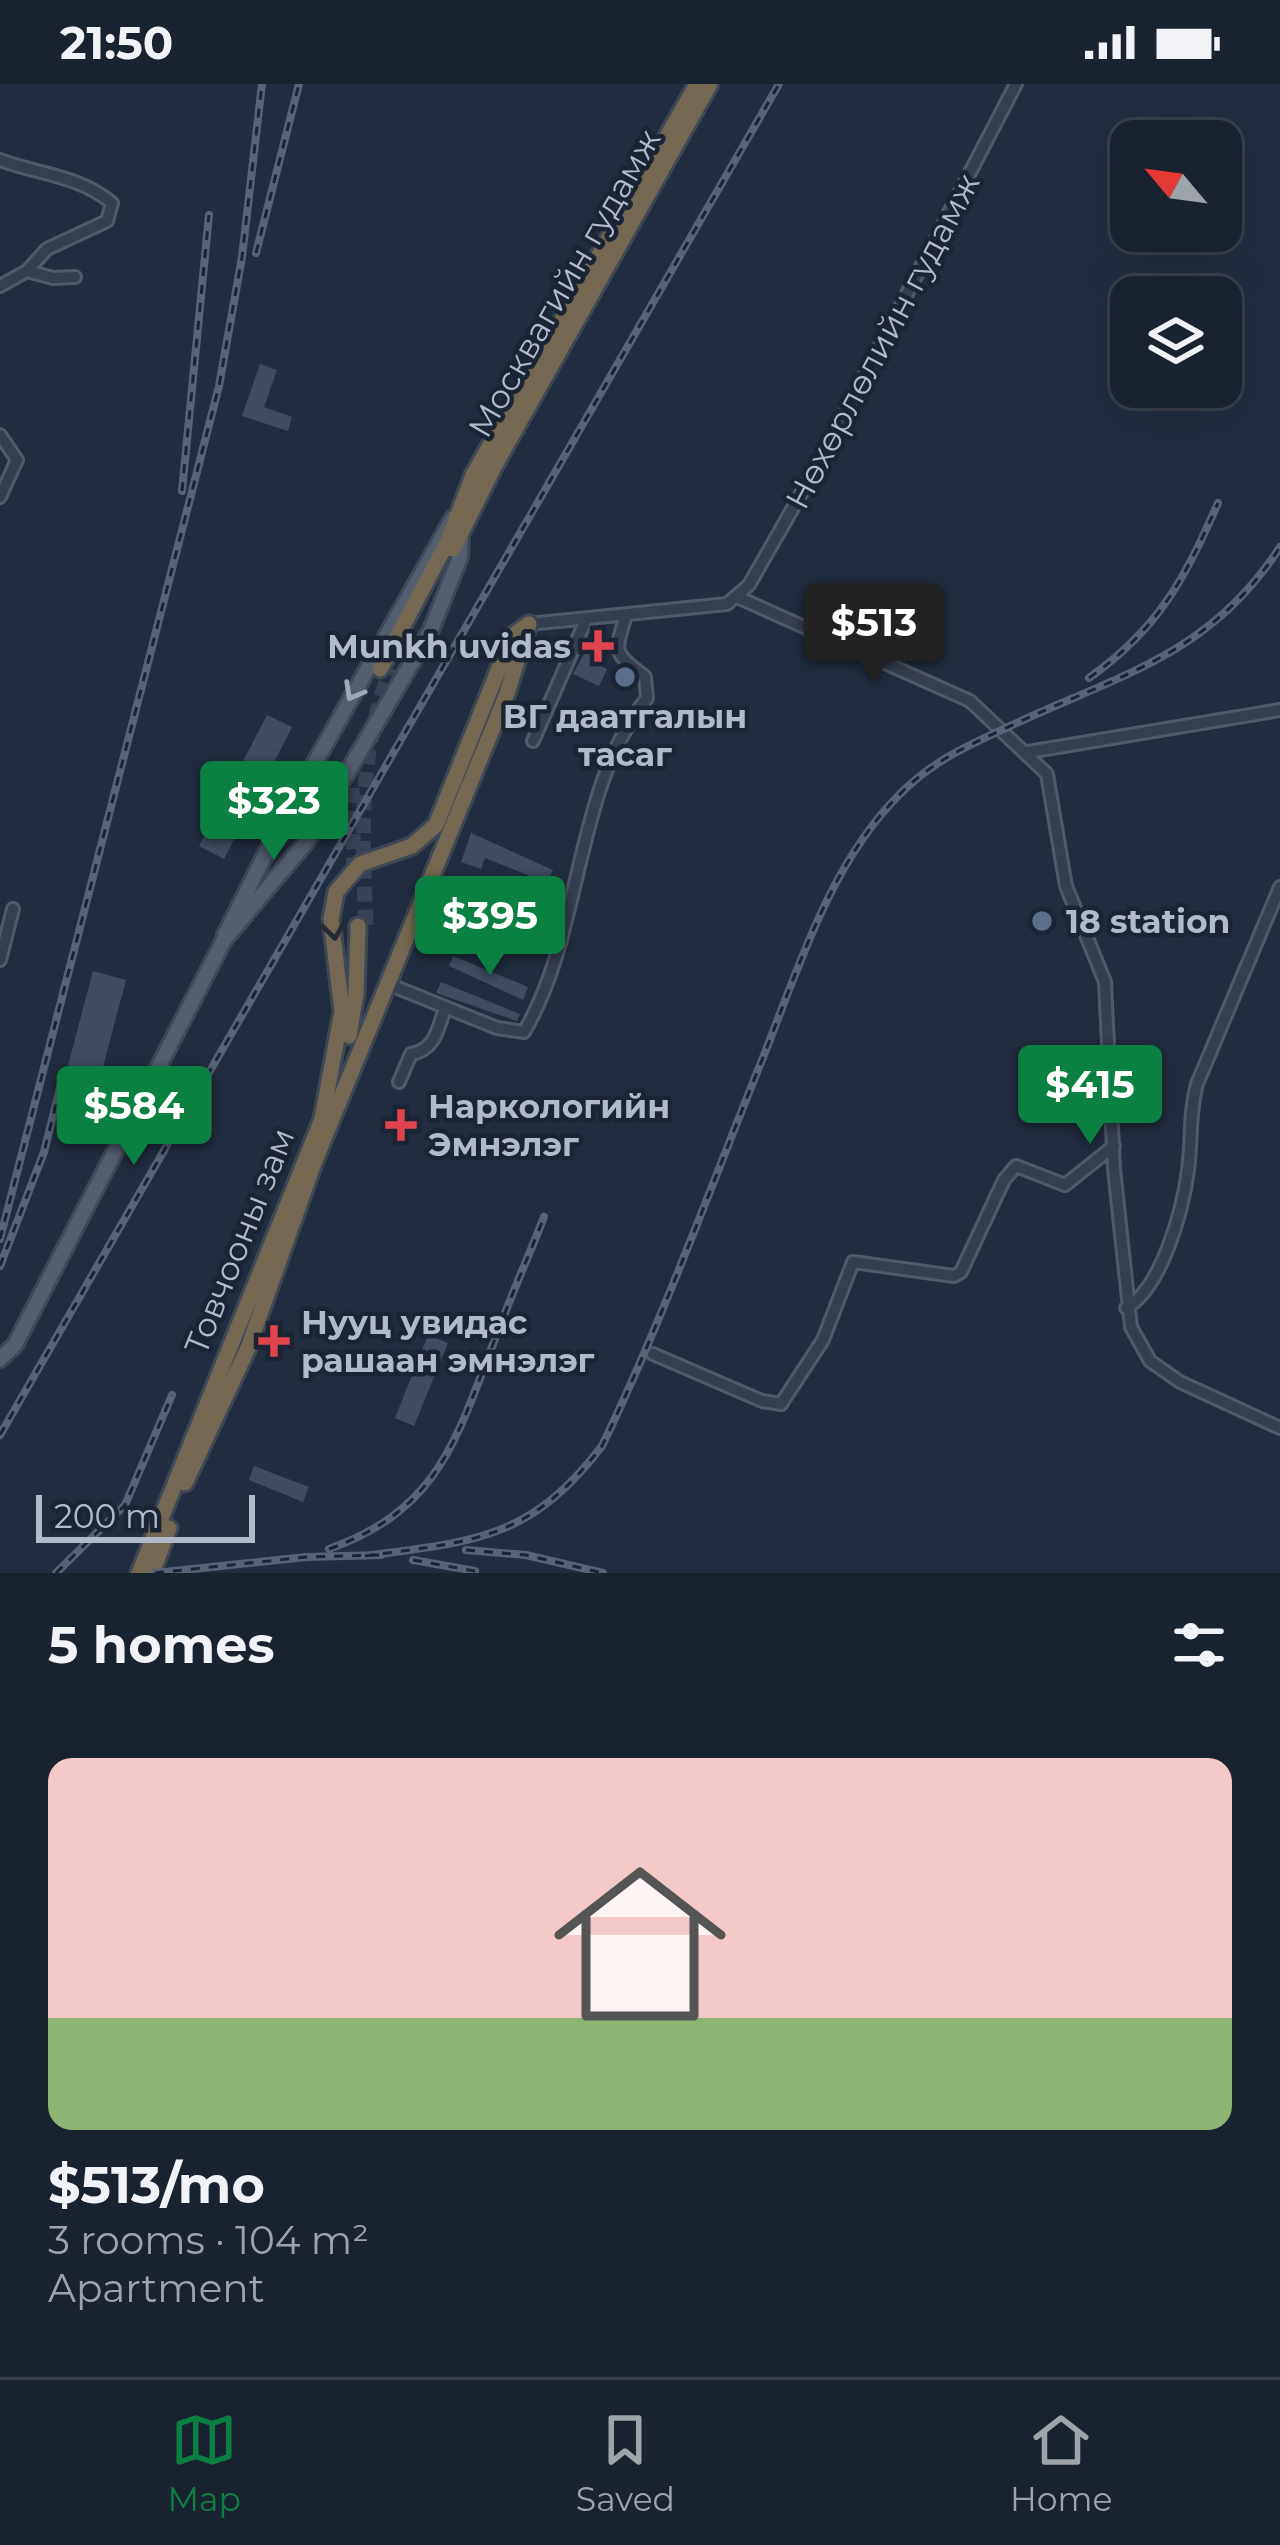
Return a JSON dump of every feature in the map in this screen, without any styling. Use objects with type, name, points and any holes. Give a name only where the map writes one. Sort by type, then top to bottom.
[{"type":"highway","name":"Москвагийн гудамж","points":[[466,506],[697,84]]},
{"type":"highway","name":"Москвагийн гудамж","points":[[466,506],[710,84]]},
{"type":"highway","points":[[386,669],[466,506]]},
{"type":"highway","name":"Товчооны зам","points":[[139,1573],[322,1119],[342,1005],[331,919],[336,892],[360,864],[412,846],[436,826],[512,636],[530,624]]},
{"type":"highway","name":"Товчооны зам","points":[[152,1573],[187,1479],[248,1348],[288,1230],[520,659],[530,624]]},
{"type":"highway","points":[[334,1070],[346,1049],[362,926],[367,982],[353,1053],[356,1064]]},
{"type":"main road","points":[[0,1359],[25,1324],[280,824],[457,525]]},
{"type":"main road","points":[[224,940],[307,841],[431,630],[460,557],[457,525]]},
{"type":"main road","points":[[280,824],[286,842],[307,841]]},
{"type":"main road","points":[[266,850],[282,850],[286,868]]},
{"type":"street","name":"Нөхөрлөлийн гудамж","points":[[737,596],[749,585],[821,459],[1016,84]]},
{"type":"street","points":[[0,160],[35,173],[63,175],[112,202],[106,221],[46,249],[27,271],[0,286]]},
{"type":"street","points":[[27,271],[53,278],[75,277]]},
{"type":"street","points":[[0,435],[17,460],[0,497]]},
{"type":"street","points":[[530,624],[714,607],[737,596],[970,701],[1028,752],[1052,788],[1066,886],[1105,982],[1126,1307],[1139,1347],[1180,1382],[1280,1428]]},
{"type":"street","points":[[388,984],[519,1034],[535,1010],[558,951],[575,875],[624,724],[646,698],[645,676],[620,659],[616,648],[626,615]]},
{"type":"street","points":[[533,741],[586,620]]},
{"type":"street","points":[[1028,752],[1280,710]]},
{"type":"street","points":[[1126,1307],[1148,1292],[1157,1274],[1188,1173],[1190,1111],[1198,1084],[1280,886]]},
{"type":"street","points":[[0,960],[13,909]]},
{"type":"street","points":[[399,1082],[411,1054],[424,1052],[432,1043],[445,1007]]},
{"type":"street","points":[[653,1354],[762,1401],[781,1404],[823,1340],[854,1262],[954,1276],[961,1273],[1004,1180],[1016,1166],[1065,1185],[1114,1147]]},
{"type":"building","points":[[260,364],[277,370],[264,407],[292,417],[288,431],[242,416]]},
{"type":"building","points":[[594,635],[609,642],[601,666],[607,669],[599,686],[573,674]]},
{"type":"building","points":[[267,715],[292,727],[224,859],[199,846]]},
{"type":"building","points":[[471,833],[553,870],[547,883],[485,858],[481,869],[461,862]]},
{"type":"building","points":[[453,956],[528,987],[523,1000],[449,966]]},
{"type":"building","points":[[93,971],[126,980],[99,1082],[66,1073]]},
{"type":"building","points":[[441,982],[520,1014],[517,1021],[436,993]]},
{"type":"building","points":[[428,1335],[448,1343],[414,1426],[395,1418]]},
{"type":"building","points":[[254,1466],[309,1487],[303,1502],[249,1480]]},
{"type":"tunnel","points":[[366,925],[363,827],[368,763],[391,668]]},
{"type":"tunnel","points":[[352,788],[354,878]]},
{"type":"railway","points":[[0,1239],[219,386],[242,257],[262,84]]},
{"type":"railway","points":[[256,253],[299,84]]},
{"type":"railway","points":[[0,1435],[779,84]]},
{"type":"railway","points":[[182,491],[209,215]]},
{"type":"railway","points":[[1089,678],[1134,640],[1167,601],[1218,503]]},
{"type":"railway","points":[[365,1556],[438,1546],[498,1531],[550,1501],[602,1446],[665,1303],[818,920],[853,853],[899,795],[923,773],[963,749],[1123,676],[1191,639],[1223,614],[1280,547]]},
{"type":"railway","points":[[0,1266],[44,1152],[62,1080]]},
{"type":"railway","points":[[329,1549],[396,1513],[439,1466],[455,1439],[544,1217]]},
{"type":"railway","points":[[56,1573],[125,1505],[172,1395]]},
{"type":"railway","points":[[466,1550],[526,1555],[603,1573]]},
{"type":"railway","points":[[155,1573],[306,1557],[382,1555]]},
{"type":"railway","points":[[413,1560],[475,1571]]},
{"type":"place","name":"Munkh uvidas","points":[[598,646]]},
{"type":"place","name":"ВГ даатгалын тасаг","points":[[625,677]]},
{"type":"place","name":"18 station","points":[[1042,921]]},
{"type":"place","name":"Наркологийн Эмнэлэг","points":[[401,1125]]},
{"type":"place","name":"Нууц увидас рашаан эмнэлэг","points":[[274,1341]]}]
